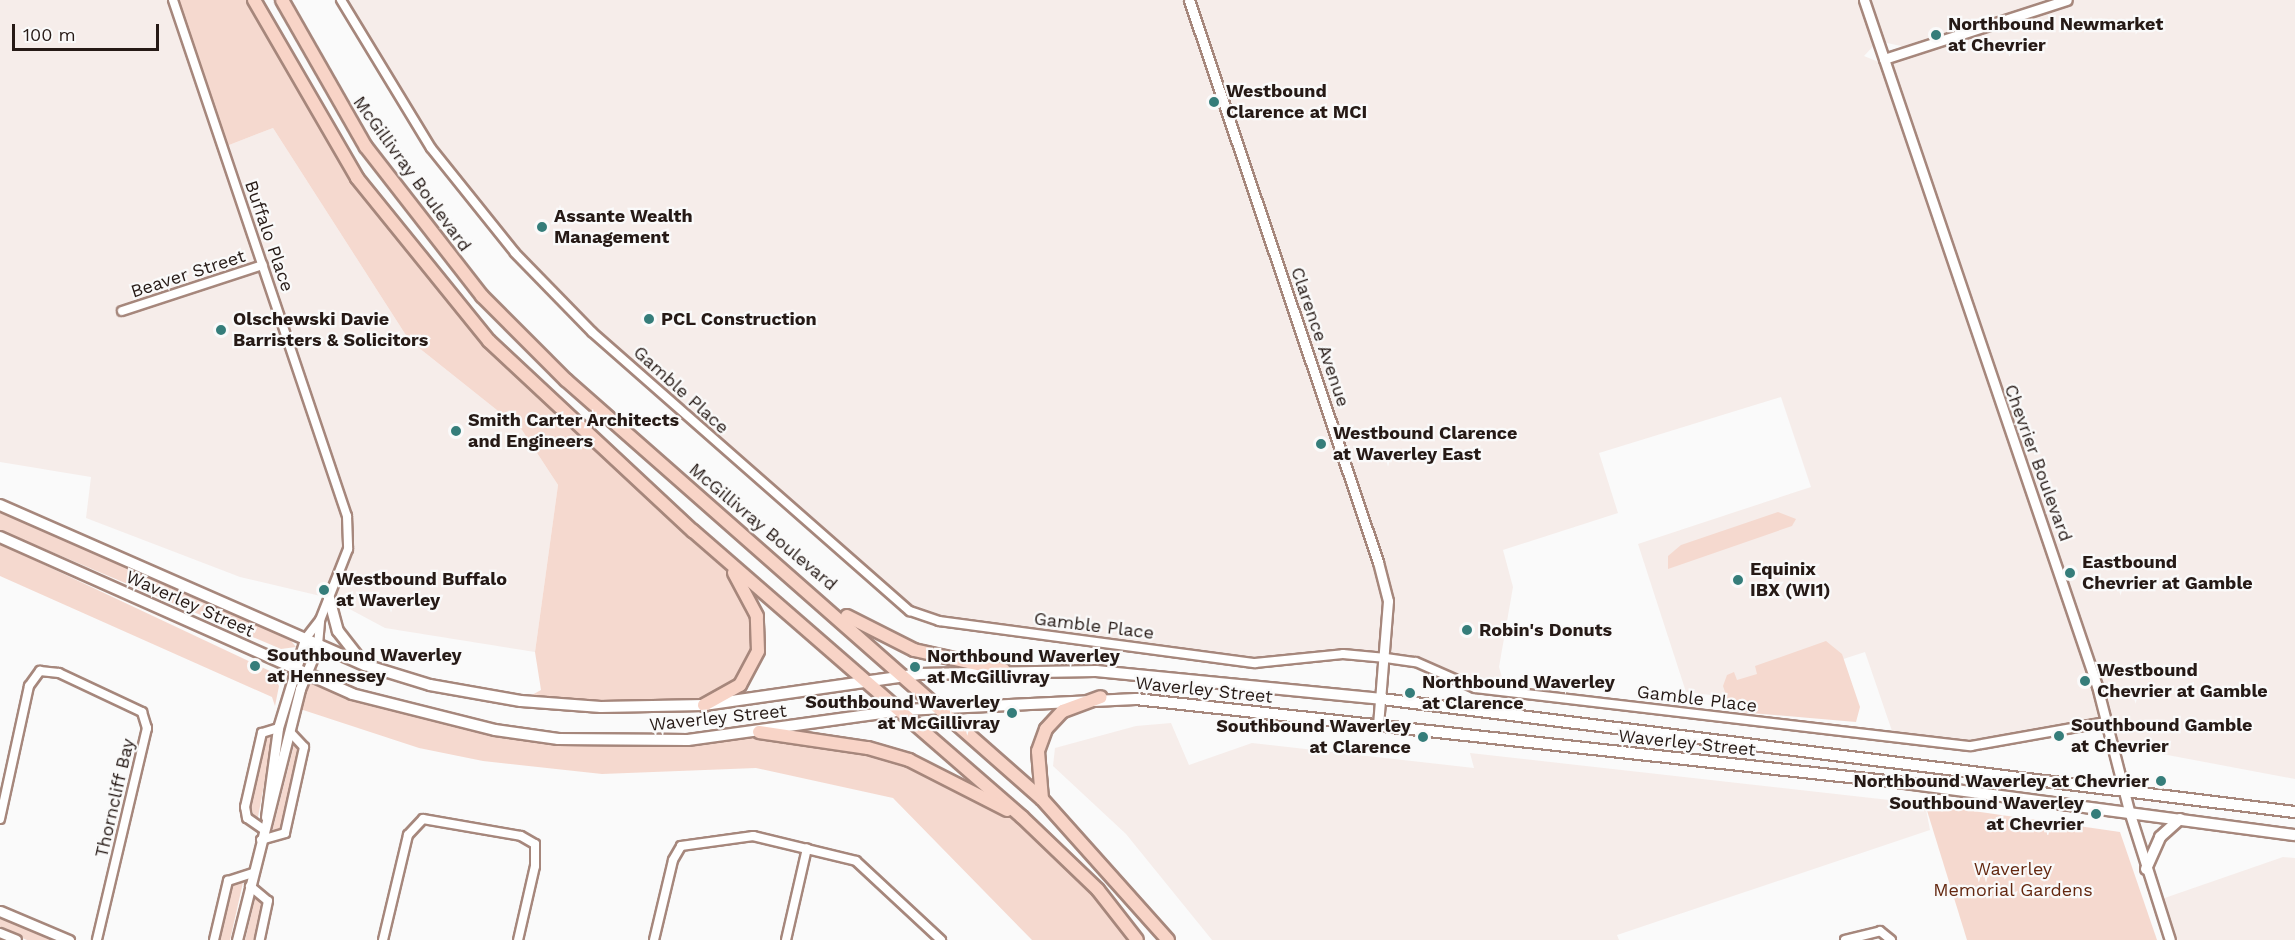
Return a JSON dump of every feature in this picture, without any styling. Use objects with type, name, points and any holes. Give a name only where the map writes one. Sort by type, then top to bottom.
[{"type":"main road","points":[[254,0],[338,150],[425,268],[489,341],[693,531],[868,682],[904,710],[1022,818],[1098,890],[1137,940]]},
{"type":"main road","name":"McGillivray Boulevard","points":[[282,0],[366,147],[482,296],[566,380],[908,675],[1041,799],[1168,940]]},
{"type":"main road","name":"Waverley Street","points":[[0,504],[365,665],[430,685],[520,701],[601,707],[704,705],[908,675],[1004,669],[1096,671],[1382,699],[2123,788],[2295,812]]},
{"type":"main road","points":[[693,531],[741,581],[760,635],[745,679],[704,705]]},
{"type":"main road","name":"Waverley Street","points":[[0,537],[306,674],[389,705],[558,739],[641,742],[759,732],[904,710],[944,710],[1101,697],[2129,811],[2295,835]]},
{"type":"main road","points":[[329,598],[338,631],[365,665]]},
{"type":"main road","points":[[821,601],[914,650],[1004,669]]},
{"type":"main road","points":[[1041,799],[1038,751],[1046,729],[1063,711],[1101,697]]},
{"type":"main road","points":[[759,732],[868,747],[909,760],[1022,818]]},
{"type":"main road","points":[[2146,869],[2160,837],[2180,819]]},
{"type":"street","name":"Buffalo Place","points":[[173,0],[347,516],[348,549],[321,620],[318,645]]},
{"type":"street","name":"Gamble Place","points":[[341,0],[416,125],[515,253],[592,332],[910,611],[966,625],[1255,663],[1343,654],[1386,658],[1416,662],[1475,688],[1971,746],[2106,722]]},
{"type":"street","name":"Clarence Avenue","points":[[1189,0],[1378,562],[1388,600],[1386,658],[1378,726]]},
{"type":"street","name":"Chevrier Boulevard","points":[[1864,0],[1995,395],[2061,574],[2106,722],[2146,869],[2170,940]]},
{"type":"street","points":[[1884,59],[2067,0]]},
{"type":"street","name":"Beaver Street","points":[[122,311],[263,265]]},
{"type":"street","name":"Buffalo Place","points":[[305,639],[321,620]]},
{"type":"street","points":[[266,817],[278,728],[294,668],[305,639]]},
{"type":"street","points":[[237,940],[266,817],[306,674],[318,645]]},
{"type":"street","name":"Thorncliff Bay","points":[[0,819],[29,686],[40,671],[59,673],[142,712],[147,728],[97,940]]},
{"type":"street","points":[[263,829],[247,818],[245,807],[262,733],[278,728]]},
{"type":"street","points":[[261,840],[285,833],[304,747],[291,733]]},
{"type":"street","points":[[383,940],[408,835],[423,819],[521,836],[535,844],[518,940]]},
{"type":"street","points":[[654,940],[673,860],[681,846],[753,836],[807,848],[869,870],[941,940]]},
{"type":"street","points":[[786,940],[807,848]]},
{"type":"street","points":[[214,940],[228,881],[253,873]]},
{"type":"street","points":[[250,886],[268,900],[260,940]]},
{"type":"street","points":[[0,911],[69,940]]},
{"type":"street","points":[[1845,940],[1880,931],[1891,940]]},
{"type":"street","points":[[0,933],[17,940]]},
{"type":"shaded area","points":[[0,0],[173,0],[224,147],[273,128],[409,340],[522,430],[558,485],[535,652],[385,628],[329,598],[240,577],[86,518],[91,477],[0,462]]},
{"type":"shaded area","points":[[341,0],[2295,0],[2295,779],[2109,744],[2105,722],[1975,741],[1892,731],[1865,652],[1727,697],[1686,692],[1638,544],[1811,487],[1781,397],[1599,453],[1618,513],[1503,550],[1513,587],[1499,667],[1505,688],[1466,684],[1386,658],[1343,654],[1255,663],[966,625],[910,611],[543,282],[431,148]],"holes":[[[1878,41],[1901,46],[1886,65],[1864,56]]]},
{"type":"shaded area","points":[[1171,723],[1189,765],[1252,743],[1474,768],[1470,753],[1925,804],[1930,830],[1617,935],[1619,940],[1212,940],[1126,834],[1053,766],[1055,748],[1136,726]]},
{"type":"shaded area","points":[[2283,857],[2295,858],[2295,940],[2170,940],[2156,901]]},
{"type":"green space","points":[[173,0],[254,0],[320,121],[457,306],[741,581],[760,635],[745,679],[704,705],[521,701],[541,690],[535,652],[558,485],[522,430],[409,340],[273,128],[224,147]]},
{"type":"green space","points":[[0,509],[288,637],[296,647],[281,649],[0,530]]},
{"type":"green space","points":[[1778,512],[1796,519],[1792,526],[1668,569],[1668,556],[1681,545]]},
{"type":"green space","points":[[0,544],[272,672],[279,686],[275,706],[272,697],[0,576]]},
{"type":"green space","points":[[1826,641],[1842,654],[1860,707],[1856,722],[1739,712],[1730,707],[1723,686],[1727,675],[1734,672],[1737,680],[1757,674],[1755,666]]},
{"type":"green space","points":[[301,671],[352,694],[495,730],[641,742],[759,732],[868,748],[1022,817],[1137,940],[1032,940],[893,798],[756,768],[602,774],[483,761],[419,748],[297,708]]},
{"type":"green space","points":[[274,732],[258,817],[255,819],[250,805],[266,735]]},
{"type":"green space","points":[[295,741],[300,748],[282,828],[271,836]]},
{"type":"green space","name":"Waverley Memorial Gardens","points":[[1925,804],[2120,832],[2157,940],[1967,940]]},
{"type":"green space","points":[[244,878],[230,940],[219,940],[231,884]]},
{"type":"green space","points":[[256,895],[264,907],[256,940],[245,940]]},
{"type":"green space","points":[[0,918],[53,940],[27,940],[0,929]]},
{"type":"place","name":"Northbound Newmarket at Chevrier","points":[[1936,35]]},
{"type":"place","name":"Westbound Clarence at MCI","points":[[1214,102]]},
{"type":"place","name":"Assante Wealth Management","points":[[542,227]]},
{"type":"place","name":"PCL Construction","points":[[649,319]]},
{"type":"place","name":"Olschewski Davie Barristers & Solicitors","points":[[221,330]]},
{"type":"place","name":"Smith Carter Architects and Engineers","points":[[456,431]]},
{"type":"place","name":"Westbound Clarence at Waverley East","points":[[1321,444]]},
{"type":"place","name":"Eastbound Chevrier at Gamble","points":[[2070,573]]},
{"type":"place","name":"Equinix IBX (WI1)","points":[[1738,580]]},
{"type":"place","name":"Westbound Buffalo at Waverley","points":[[324,590]]},
{"type":"place","name":"Robin's Donuts","points":[[1467,630]]},
{"type":"place","name":"Southbound Waverley at Hennessey","points":[[255,666]]},
{"type":"place","name":"Northbound Waverley at McGillivray","points":[[915,667]]},
{"type":"place","name":"Westbound Chevrier at Gamble","points":[[2085,681]]},
{"type":"place","name":"Northbound Waverley at Clarence","points":[[1410,693]]},
{"type":"place","name":"Southbound Waverley at McGillivray","points":[[1012,713]]},
{"type":"place","name":"Southbound Gamble at Chevrier","points":[[2059,736]]},
{"type":"place","name":"Southbound Waverley at Clarence","points":[[1423,737]]},
{"type":"place","name":"Northbound Waverley at Chevrier","points":[[2161,781]]},
{"type":"place","name":"Southbound Waverley at Chevrier","points":[[2096,814]]}]
